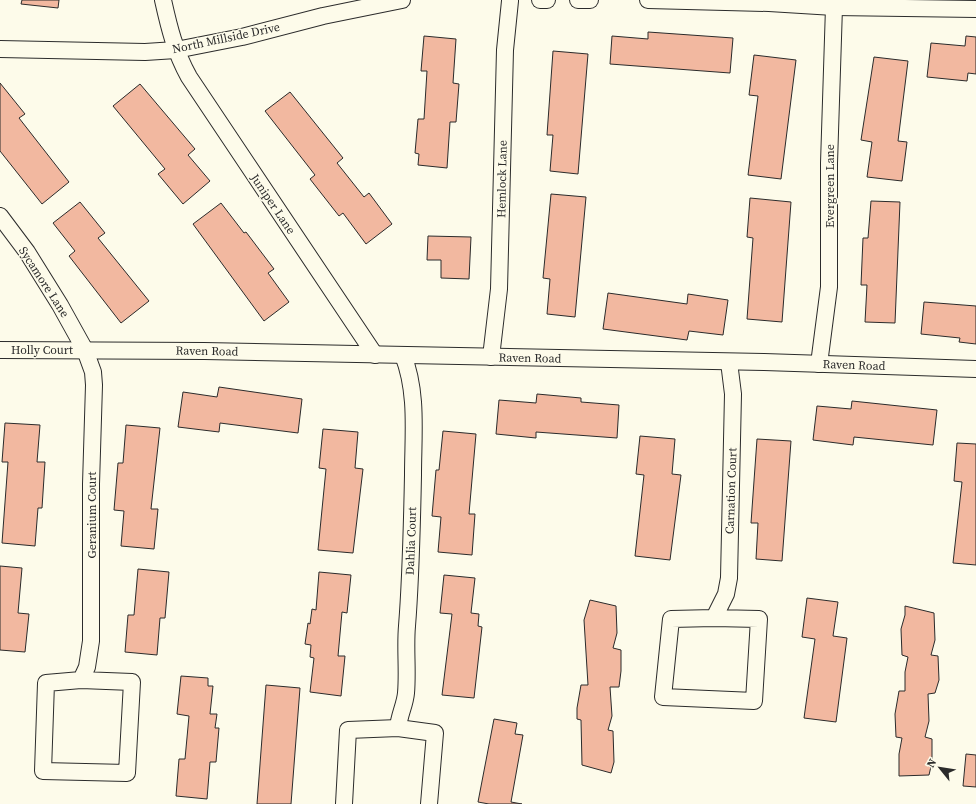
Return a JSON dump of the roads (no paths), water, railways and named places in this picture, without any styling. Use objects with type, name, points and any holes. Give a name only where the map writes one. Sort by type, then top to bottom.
[{"type":"street","name":"Juniper Lane","points":[[163,0],[167,24],[176,50],[189,77],[375,355]]},
{"type":"street","name":"North Millside Drive","points":[[0,49],[145,52],[176,50],[242,37],[322,16],[402,0]]},
{"type":"street","name":"Hemlock Lane","points":[[491,357],[499,289],[505,50],[511,0]]},
{"type":"street","points":[[540,0],[547,0]]},
{"type":"street","points":[[578,0],[590,0]]},
{"type":"street","points":[[648,0],[747,2],[834,7],[976,9]]},
{"type":"street","name":"Evergreen Lane","points":[[819,364],[829,287],[829,163],[834,7]]},
{"type":"street","name":"Sycamore Lane","points":[[0,216],[27,252],[85,350]]},
{"type":"street","name":"Holly Court","points":[[0,350],[85,350]]},
{"type":"street","name":"Raven Road","points":[[85,350],[167,350],[403,355],[976,369]]},
{"type":"street","name":"Geranium Court","points":[[81,680],[87,667],[91,641],[91,484],[94,385],[93,372],[85,350]]},
{"type":"street","name":"Dahlia Court","points":[[398,728],[399,719],[404,706],[406,688],[407,628],[412,536],[413,453],[411,384],[409,371],[403,355]]},
{"type":"street","name":"Carnation Court","points":[[714,618],[726,594],[729,578],[733,394],[729,362]]},
{"type":"street","points":[[714,618],[759,619],[754,701],[663,697],[671,619],[714,618]]},
{"type":"street","points":[[81,680],[132,682],[127,773],[43,771],[46,683],[81,680]]},
{"type":"street","points":[[344,804],[348,730],[398,728],[435,733],[429,804]]}]
